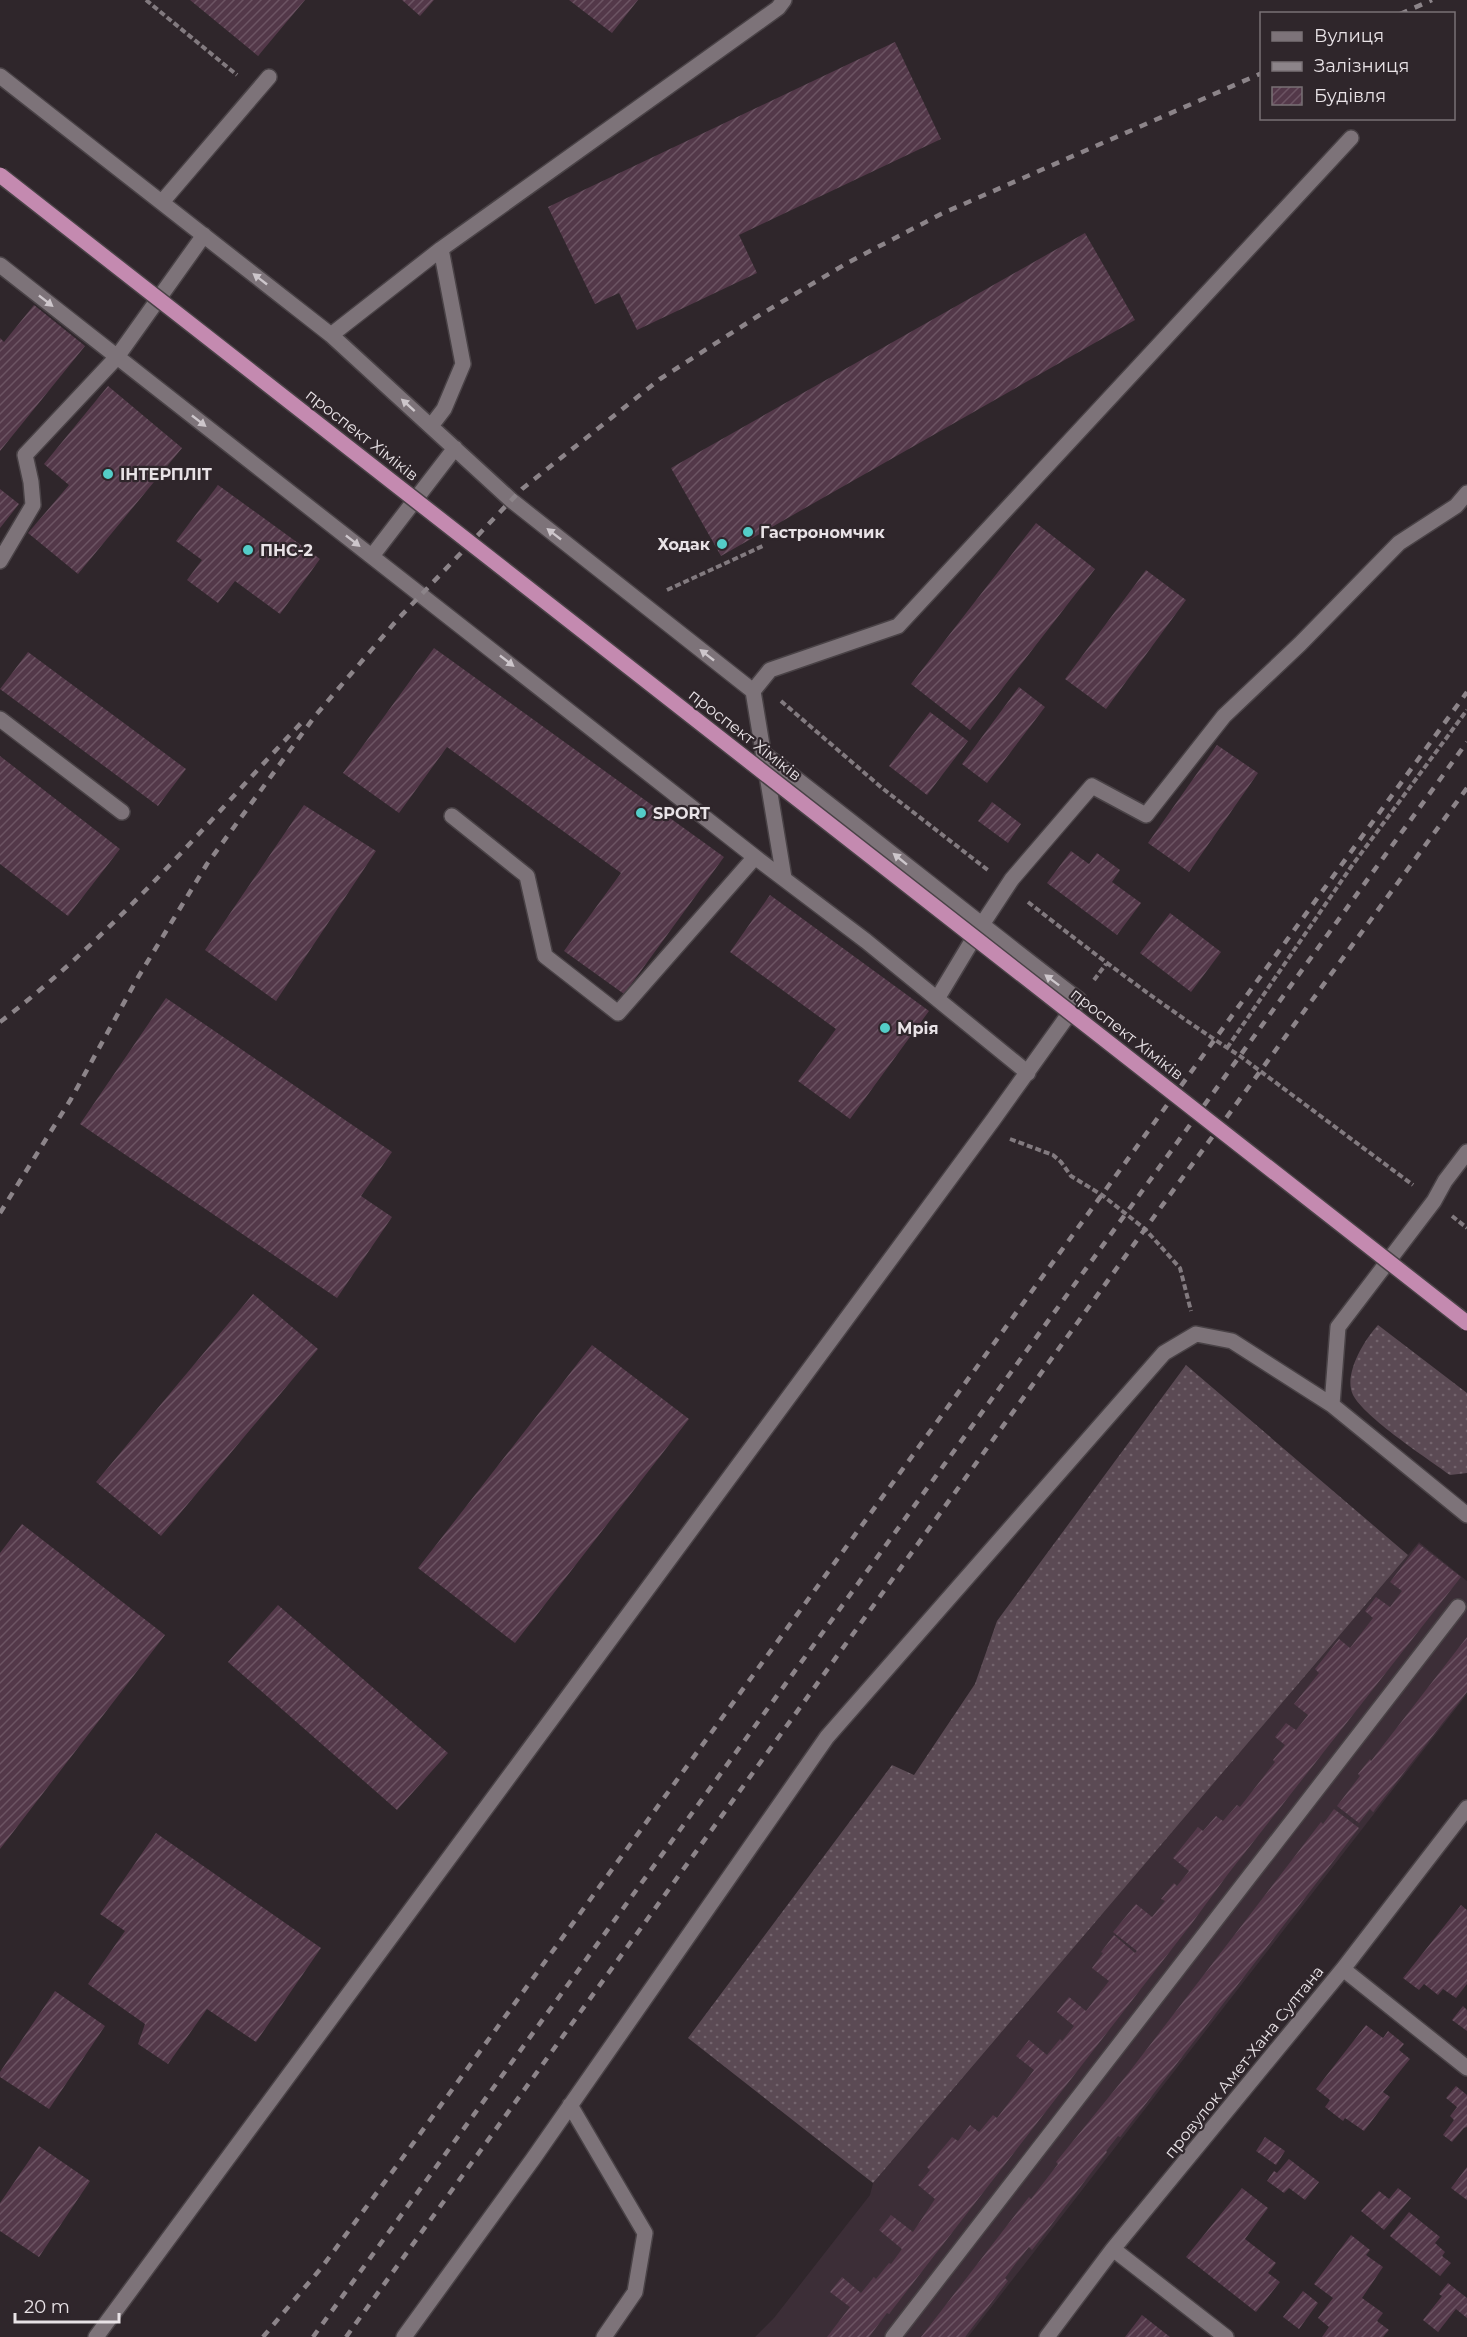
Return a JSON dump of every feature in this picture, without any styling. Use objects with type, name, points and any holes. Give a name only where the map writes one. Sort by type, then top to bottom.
[{"type":"main road","name":"проспект Хіміків","points":[[0,175],[1467,1323]]},
{"type":"street","points":[[331,335],[441,249],[778,8],[784,0]]},
{"type":"street","points":[[0,76],[331,335],[511,500],[753,691],[784,878]]},
{"type":"street","points":[[162,202],[268,77]]},
{"type":"street","points":[[753,691],[770,670],[898,626],[1351,138]]},
{"type":"street","points":[[0,561],[33,506],[32,482],[25,455],[117,357],[204,235]]},
{"type":"street","points":[[431,426],[444,409],[463,364],[441,249]]},
{"type":"street","points":[[0,265],[755,857],[866,941],[1028,1072]]},
{"type":"street","points":[[372,556],[455,448]]},
{"type":"street","points":[[937,999],[1012,879],[1092,786],[1146,815],[1224,716],[1300,644],[1399,543],[1456,506],[1467,493]]},
{"type":"street","points":[[0,719],[122,812]]},
{"type":"street","points":[[96,2337],[1079,1000],[981,926],[884,846],[764,754]]},
{"type":"street","points":[[452,816],[527,876],[545,956],[618,1013],[755,857]]},
{"type":"street","points":[[1332,1405],[1338,1327],[1434,1201],[1445,1181],[1467,1152]]},
{"type":"street","points":[[404,2337],[570,2105],[827,1737],[1164,1353],[1196,1334],[1232,1341],[1332,1405],[1467,1515]]},
{"type":"street","points":[[893,2337],[1458,1607]]},
{"type":"street","name":"провулок Амет-Хана Султана","points":[[1047,2337],[1113,2249],[1343,1970],[1467,1808]]},
{"type":"street","points":[[1343,1970],[1467,2068]]},
{"type":"street","points":[[570,2105],[645,2233],[635,2292],[604,2337]]},
{"type":"street","points":[[1113,2249],[1226,2337]]},
{"type":"path","points":[[146,0],[256,91]]},
{"type":"path","points":[[661,596],[667,591],[765,545]]},
{"type":"path","points":[[1227,1048],[1351,867],[1467,710]]},
{"type":"path","points":[[993,1120],[1011,1140],[1053,1155],[1071,1176],[1102,1195],[1145,1229],[1180,1268],[1196,1334]]},
{"type":"shaded area","points":[[1378,1325],[1467,1393],[1467,1473],[1450,1475],[1383,1426],[1359,1404],[1353,1395],[1351,1378],[1356,1358]]},
{"type":"shaded area","points":[[1186,1365],[1408,1555],[873,2183],[688,2038],[892,1765],[914,1775],[975,1684],[997,1621]]},
{"type":"shaded area","points":[[1419,1542],[1467,1581],[1467,1694],[968,2337],[755,2337],[774,2318],[870,2195],[873,2183]]},
{"type":"building","points":[[190,0],[305,0],[258,56]]},
{"type":"building","points":[[402,0],[434,0],[420,16]]},
{"type":"building","points":[[569,0],[638,0],[612,33]]},
{"type":"building","points":[[895,42],[941,139],[739,235],[757,273],[637,330],[619,293],[595,304],[548,207]]},
{"type":"building","points":[[1085,233],[1135,320],[721,556],[671,468]]},
{"type":"building","points":[[34,305],[85,346],[0,451],[0,338],[4,342]]},
{"type":"building","name":"ІНТЕРПЛІТ","points":[[108,386],[182,448],[78,574],[28,533],[69,485],[44,464]]},
{"type":"building","name":"ПНС-2","points":[[218,485],[320,559],[280,614],[235,581],[218,603],[187,580],[202,560],[176,541]]},
{"type":"building","points":[[0,489],[19,504],[0,528]]},
{"type":"building","points":[[1036,523],[1095,569],[970,730],[911,684]]},
{"type":"building","points":[[1146,570],[1186,600],[1106,709],[1065,679]]},
{"type":"building","points":[[434,648],[724,857],[624,994],[564,951],[621,873],[447,747],[399,813],[343,773]]},
{"type":"building","points":[[28,652],[186,769],[158,806],[0,689]]},
{"type":"building","points":[[1019,687],[1045,707],[987,783],[962,764]]},
{"type":"building","points":[[930,712],[968,741],[927,795],[889,766]]},
{"type":"building","points":[[1217,745],[1258,773],[1189,872],[1148,843]]},
{"type":"building","points":[[0,756],[120,849],[68,916],[0,864]]},
{"type":"building","points":[[992,802],[1021,824],[1008,843],[978,821]]},
{"type":"building","points":[[304,805],[376,851],[276,1001],[205,950]]},
{"type":"building","points":[[1071,851],[1089,864],[1097,853],[1120,870],[1112,882],[1141,903],[1117,935],[1047,883]]},
{"type":"building","points":[[770,895],[929,1011],[850,1119],[798,1081],[836,1029],[730,952]]},
{"type":"building","points":[[1170,913],[1221,952],[1191,992],[1140,953]]},
{"type":"building","points":[[166,998],[392,1152],[361,1196],[392,1217],[337,1298],[80,1124]]},
{"type":"building","points":[[253,1294],[318,1349],[161,1536],[96,1482]]},
{"type":"building","points":[[592,1345],[689,1419],[515,1643],[418,1568]]},
{"type":"building","points":[[22,1524],[165,1635],[0,1849],[0,1553]]},
{"type":"building","points":[[1419,1544],[1461,1577],[1228,1874],[889,2314],[887,2313],[869,2337],[827,2337],[850,2307],[830,2292],[842,2277],[861,2293],[874,2277],[876,2279],[889,2263],[891,2264],[902,2249],[879,2230],[891,2215],[913,2232],[935,2199],[918,2185],[930,2170],[927,2167],[952,2137],[958,2141],[970,2125],[979,2132],[993,2115],[997,2118],[1034,2070],[1016,2056],[1029,2040],[1047,2055],[1060,2039],[1062,2041],[1074,2026],[1057,2012],[1069,1997],[1086,2011],[1109,1981],[1092,1968],[1114,1935],[1135,1953],[1137,1951],[1113,1932],[1136,1904],[1152,1917],[1165,1901],[1161,1899],[1174,1883],[1177,1886],[1189,1871],[1173,1858],[1198,1827],[1203,1831],[1216,1816],[1223,1821],[1237,1805],[1240,1807],[1275,1762],[1273,1760],[1285,1745],[1275,1737],[1286,1723],[1296,1730],[1308,1715],[1294,1704],[1319,1673],[1315,1669],[1339,1639],[1350,1648],[1373,1618],[1365,1611],[1376,1597],[1390,1607],[1402,1591],[1390,1582]]},
{"type":"building","points":[[278,1605],[448,1753],[397,1810],[228,1662]]},
{"type":"building","points":[[1467,1637],[1467,1692],[1373,1812],[1370,1809],[1359,1823],[1337,1806],[1360,1776],[1358,1774],[1370,1759],[1371,1761]]},
{"type":"building","points":[[1334,1809],[1359,1828],[1120,2137],[1118,2136],[1106,2151],[1032,2250],[1029,2247],[1016,2263],[1005,2278],[1008,2281],[965,2337],[921,2337],[1029,2197],[1031,2199],[1058,2164],[1056,2162],[1130,2071],[1321,1822],[1323,1824]]},
{"type":"building","points":[[156,1833],[321,1948],[256,2042],[207,2009],[168,2064],[138,2044],[145,2024],[88,1984],[125,1931],[100,1914]]},
{"type":"building","points":[[1461,1905],[1467,1910],[1467,1984],[1456,1998],[1443,1989],[1438,1995],[1424,1984],[1419,1990],[1403,1978]]},
{"type":"building","points":[[55,1991],[105,2026],[49,2109],[0,2077],[0,2072]]},
{"type":"building","points":[[1463,2006],[1467,2010],[1467,2031],[1452,2020]]},
{"type":"building","points":[[1366,2025],[1383,2038],[1388,2031],[1404,2044],[1399,2050],[1410,2059],[1383,2092],[1390,2097],[1364,2131],[1345,2118],[1343,2121],[1325,2107],[1330,2100],[1316,2089]]},
{"type":"building","points":[[1456,2086],[1467,2095],[1467,2127],[1452,2142],[1443,2135],[1454,2120],[1450,2116],[1457,2107],[1446,2098]]},
{"type":"building","points":[[1265,2137],[1285,2151],[1276,2165],[1256,2151]]},
{"type":"building","points":[[39,2146],[90,2181],[39,2257],[0,2231],[0,2203]]},
{"type":"building","points":[[1289,2159],[1319,2182],[1305,2200],[1289,2188],[1284,2193],[1267,2181],[1274,2171],[1277,2173]]},
{"type":"building","points":[[1467,2167],[1467,2200],[1451,2188]]},
{"type":"building","points":[[1242,2188],[1268,2208],[1245,2239],[1276,2263],[1268,2273],[1280,2282],[1256,2312],[1186,2257]]},
{"type":"building","points":[[1398,2188],[1411,2198],[1384,2230],[1361,2211],[1379,2191],[1389,2199]]},
{"type":"building","points":[[1409,2212],[1440,2237],[1435,2243],[1445,2252],[1442,2256],[1451,2263],[1440,2276],[1390,2236]]},
{"type":"building","points":[[1351,2235],[1370,2250],[1366,2255],[1383,2267],[1362,2298],[1383,2313],[1377,2321],[1389,2330],[1383,2337],[1322,2337],[1329,2327],[1318,2318],[1333,2298],[1314,2284]]},
{"type":"building","points":[[1448,2283],[1467,2298],[1467,2318],[1456,2309],[1438,2332],[1423,2320],[1442,2296],[1439,2294]]},
{"type":"building","points":[[1303,2291],[1318,2303],[1299,2329],[1283,2317]]},
{"type":"building","points":[[1142,2315],[1170,2337],[1125,2337]]},
{"type":"railway","points":[[1405,12],[1432,0]]},
{"type":"railway","points":[[0,1213],[71,1099],[137,979],[207,864],[315,716],[397,620],[522,489],[660,379],[758,316],[849,262],[941,214],[1260,74]]},
{"type":"railway","points":[[263,2337],[322,2267],[401,2160],[1467,692]]},
{"type":"railway","points":[[0,1022],[41,989],[120,916],[303,721]]},
{"type":"railway","points":[[313,2337],[1467,742]]},
{"type":"railway","points":[[346,2337],[1145,1229],[1467,788]]},
{"type":"place","name":"ІНТЕРПЛІТ","points":[[108,474]]},
{"type":"place","name":"Гастрономчик","points":[[748,532]]},
{"type":"place","name":"Ходак","points":[[722,544]]},
{"type":"place","name":"ПНС-2","points":[[248,550]]},
{"type":"place","name":"SPORT","points":[[641,813]]},
{"type":"place","name":"Мрія","points":[[885,1028]]}]
